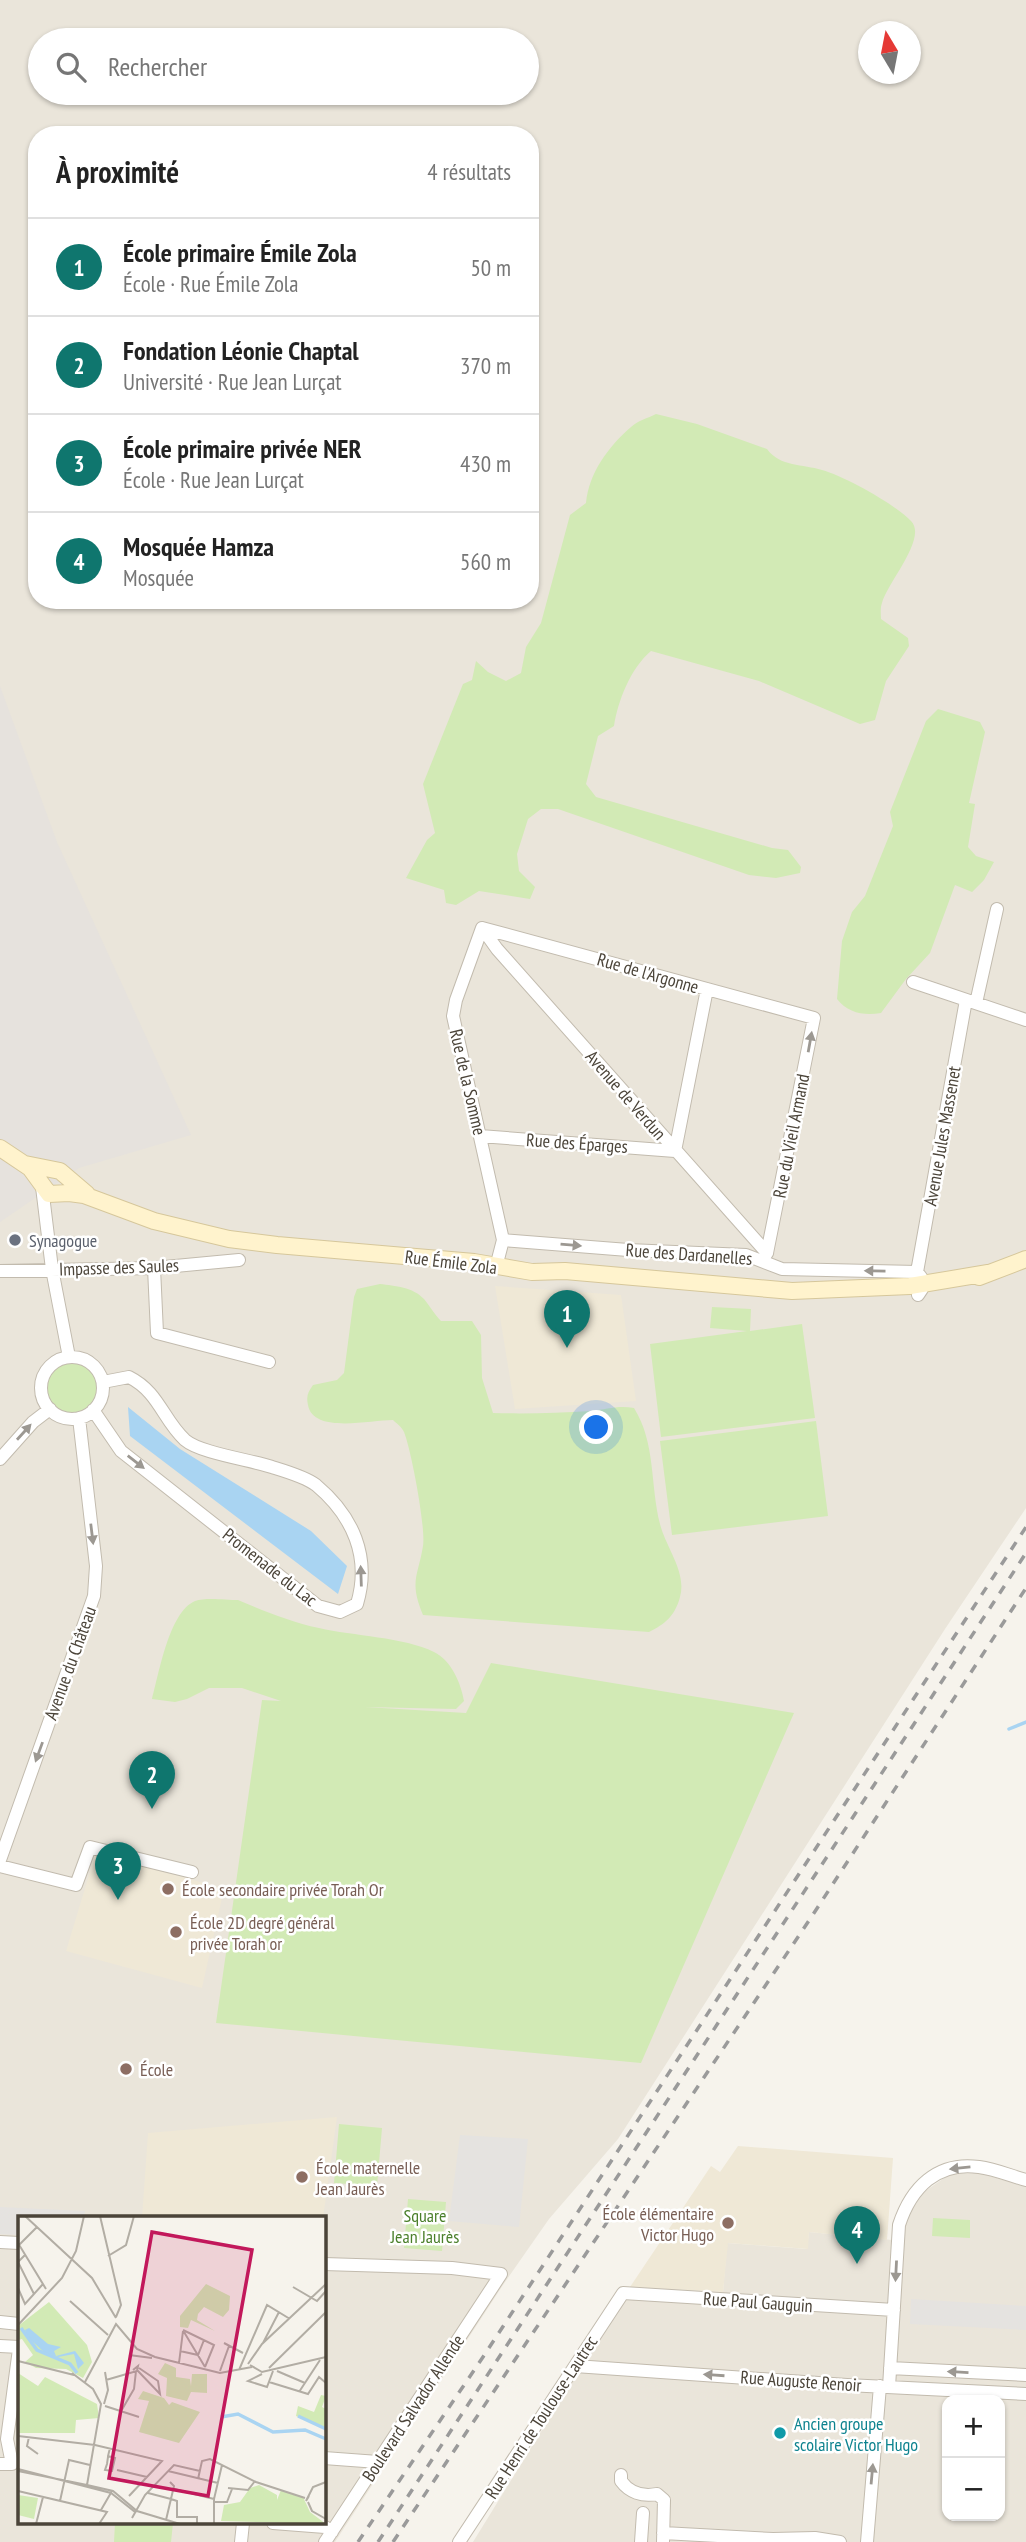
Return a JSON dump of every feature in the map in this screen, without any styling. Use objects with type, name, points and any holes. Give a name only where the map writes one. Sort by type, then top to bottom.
[{"type":"main road","name":"Rue Émile Zola","points":[[0,1149],[73,1193],[154,1221],[229,1239],[277,1245],[474,1262],[532,1272],[565,1271],[780,1290],[866,1294],[919,1284],[958,1288],[1026,1259]]},
{"type":"main road","name":"Rue Émile Zola","points":[[23,1163],[42,1185]]},
{"type":"main road","points":[[42,1185],[45,1174],[60,1184]]},
{"type":"street","name":"Avenue Jules Massenet","points":[[919,1284],[971,1001],[997,909]]},
{"type":"street","name":"Rue de l'Argonne","points":[[482,928],[814,1018]]},
{"type":"street","name":"Rue de la Somme","points":[[482,928],[456,1000],[453,1016],[503,1240]]},
{"type":"street","name":"Avenue de Verdun","points":[[482,928],[497,949],[765,1256]]},
{"type":"street","points":[[913,982],[1026,1020]]},
{"type":"street","points":[[675,1151],[707,989]]},
{"type":"street","name":"Rue du Vieil Armand","points":[[765,1256],[814,1018]]},
{"type":"street","name":"Rue des Éparges","points":[[480,1136],[675,1151]]},
{"type":"street","points":[[45,1212],[60,1184]]},
{"type":"street","points":[[42,1185],[52,1269],[69,1357]]},
{"type":"street","points":[[496,1267],[503,1240]]},
{"type":"street","name":"Rue des Dardanelles","points":[[503,1240],[628,1250],[765,1256],[782,1269],[919,1284]]},
{"type":"street","name":"Impasse des Saules","points":[[0,1271],[154,1268],[239,1259]]},
{"type":"street","points":[[154,1268],[157,1333],[269,1362]]},
{"type":"street","points":[[69,1357],[87,1361],[94,1366],[103,1382],[102,1398],[93,1410],[79,1418],[68,1418],[50,1409],[42,1392],[45,1373],[60,1360],[69,1357]]},
{"type":"street","name":"Promenade du Lac","points":[[93,1410],[121,1451],[318,1606],[340,1612],[357,1604],[362,1588],[359,1545],[346,1517],[315,1484],[274,1467],[203,1449],[186,1441],[144,1384],[130,1377],[103,1382]]},
{"type":"street","points":[[0,1459],[33,1422],[50,1409]]},
{"type":"street","name":"Avenue du Château","points":[[0,1860],[94,1596],[96,1566],[79,1418]]},
{"type":"street","points":[[0,1866],[76,1885],[90,1847],[192,1872]]},
{"type":"street","points":[[867,2542],[885,2387],[890,2368],[899,2232],[905,2206],[916,2189],[934,2175],[951,2168],[978,2166],[1026,2180]]},
{"type":"street","points":[[0,2242],[18,2243]]},
{"type":"street","name":"Boulevard Salvador Allende","points":[[326,2264],[452,2268],[501,2274],[329,2537]]},
{"type":"street","name":"Rue Paul Gauguin","points":[[623,2293],[894,2310]]},
{"type":"street","name":"Rue Henri de Toulouse-Lautrec","points":[[459,2542],[623,2293]]},
{"type":"street","points":[[0,2322],[18,2324]]},
{"type":"street","points":[[0,2346],[18,2348]]},
{"type":"street","points":[[0,2463],[12,2464],[3,2437],[18,2354]]},
{"type":"street","name":"Rue Auguste Renoir","points":[[575,2366],[1026,2394]]},
{"type":"street","points":[[890,2368],[1026,2375]]},
{"type":"street","points":[[326,2458],[378,2462]]},
{"type":"street","points":[[621,2475],[621,2481],[628,2491],[656,2494],[664,2500],[663,2538],[815,2538],[839,2542]]},
{"type":"street","points":[[641,2542],[643,2512]]},
{"type":"street","points":[[241,2542],[243,2524]]},
{"type":"street","points":[[286,2524],[325,2527],[329,2537]]},
{"type":"shaded area","points":[[0,0],[1026,0],[1026,1508],[945,1629],[618,2139],[549,2219],[335,2542],[0,2542]]},
{"type":"shaded area","points":[[0,686],[57,842],[191,1135],[79,1168],[0,1222]]},
{"type":"shaded area","points":[[495,1286],[621,1295],[636,1401],[515,1409]]},
{"type":"shaded area","points":[[96,1852],[224,1889],[202,1988],[66,1951]]},
{"type":"shaded area","points":[[337,2117],[323,2216],[142,2216],[148,2133]]},
{"type":"shaded area","points":[[460,2135],[528,2139],[519,2227],[449,2221]]},
{"type":"shaded area","points":[[738,2146],[893,2158],[887,2240],[809,2232],[808,2249],[728,2243],[723,2292],[630,2287],[711,2166],[720,2172]]},
{"type":"shaded area","points":[[980,2173],[1026,2187],[1026,2542],[473,2542],[630,2287],[723,2292],[727,2243],[807,2249],[809,2232],[892,2240],[921,2194],[950,2174]]},
{"type":"shaded area","points":[[0,2207],[85,2211],[84,2216],[18,2216],[18,2235],[0,2234]]},
{"type":"shaded area","points":[[911,2299],[1026,2306],[1026,2330],[910,2324]]},
{"type":"green space","points":[[656,414],[697,424],[767,449],[785,462],[831,473],[882,499],[911,521],[915,529],[911,549],[881,605],[881,619],[908,638],[909,646],[886,681],[875,720],[860,724],[759,681],[651,651],[626,686],[614,726],[598,736],[586,784],[596,797],[772,848],[788,850],[801,867],[800,873],[776,878],[749,875],[558,809],[541,809],[528,819],[517,854],[519,871],[535,887],[530,899],[479,891],[456,905],[446,903],[444,890],[406,878],[427,840],[435,833],[423,784],[463,684],[472,680],[476,661],[488,672],[506,681],[521,673],[526,647],[541,623],[570,515],[586,503],[595,471],[615,443],[633,425]]},
{"type":"green space","points":[[938,709],[980,722],[985,732],[969,803],[975,804],[968,847],[976,856],[994,862],[984,880],[972,892],[955,885],[930,953],[906,979],[881,1013],[857,1012],[846,1008],[837,999],[842,941],[852,912],[865,896],[893,826],[890,812],[926,721]]},
{"type":"green space","points":[[380,1284],[415,1292],[441,1321],[472,1321],[481,1335],[482,1378],[493,1413],[554,1413],[634,1408],[646,1435],[660,1524],[681,1578],[678,1604],[665,1622],[649,1632],[423,1615],[416,1594],[417,1572],[423,1546],[422,1523],[414,1471],[403,1430],[393,1420],[344,1423],[320,1420],[312,1414],[307,1402],[313,1385],[337,1380],[344,1373],[357,1289]]},
{"type":"green space","points":[[712,1307],[751,1309],[750,1331],[802,1324],[815,1418],[661,1437],[650,1344],[747,1331],[710,1328]]},
{"type":"green space","points":[[71,1361],[81,1363],[89,1369],[95,1377],[95,1397],[89,1405],[81,1411],[71,1413],[61,1411],[53,1405],[47,1397],[45,1387],[47,1377],[53,1369],[61,1363]]},
{"type":"green space","points":[[816,1421],[828,1516],[672,1535],[660,1441]]},
{"type":"green space","points":[[200,1600],[238,1600],[309,1626],[408,1643],[434,1652],[445,1660],[454,1673],[464,1701],[456,1709],[365,1707],[466,1713],[491,1663],[794,1713],[641,2063],[216,2023],[262,1700],[281,1701],[242,1688],[209,1688],[175,1702],[152,1699],[166,1645],[178,1617],[186,1607]]},
{"type":"green space","points":[[339,2124],[382,2128],[377,2186],[334,2183]]},
{"type":"green space","name":"Square Jean Jaurès","points":[[408,2199],[446,2202],[442,2251],[404,2248]]},
{"type":"green space","points":[[933,2218],[970,2220],[970,2238],[932,2236]]},
{"type":"green space","points":[[115,2524],[173,2524],[171,2542],[114,2542]]},
{"type":"water","points":[[128,1407],[180,1449],[311,1531],[347,1566],[338,1594],[130,1436]]},
{"type":"waterway","points":[[1009,1729],[1026,1722]]},
{"type":"railway","points":[[358,2542],[483,2357],[1026,1527]]},
{"type":"railway","points":[[378,2542],[1026,1553]]},
{"type":"railway","points":[[393,2542],[812,1916],[1026,1588]]},
{"type":"place","name":"Synagogue","points":[[15,1240]]},
{"type":"place","name":"École primaire Émile Zola","points":[[567,1348]]},
{"type":"place","name":"Fondation Léonie Chaptal","points":[[152,1809]]},
{"type":"place","name":"École secondaire privée Torah Or","points":[[168,1889]]},
{"type":"place","name":"École primaire privée NER","points":[[118,1900]]},
{"type":"place","name":"École 2D degré général privée Torah or","points":[[176,1932]]},
{"type":"place","name":"École","points":[[126,2069]]},
{"type":"place","name":"École maternelle Jean Jaurès","points":[[302,2177]]},
{"type":"place","name":"École élémentaire Victor Hugo","points":[[728,2223]]},
{"type":"place","name":"Mosquée Hamza","points":[[857,2264]]},
{"type":"place","name":"Ancien groupe scolaire Victor Hugo","points":[[780,2433]]}]
